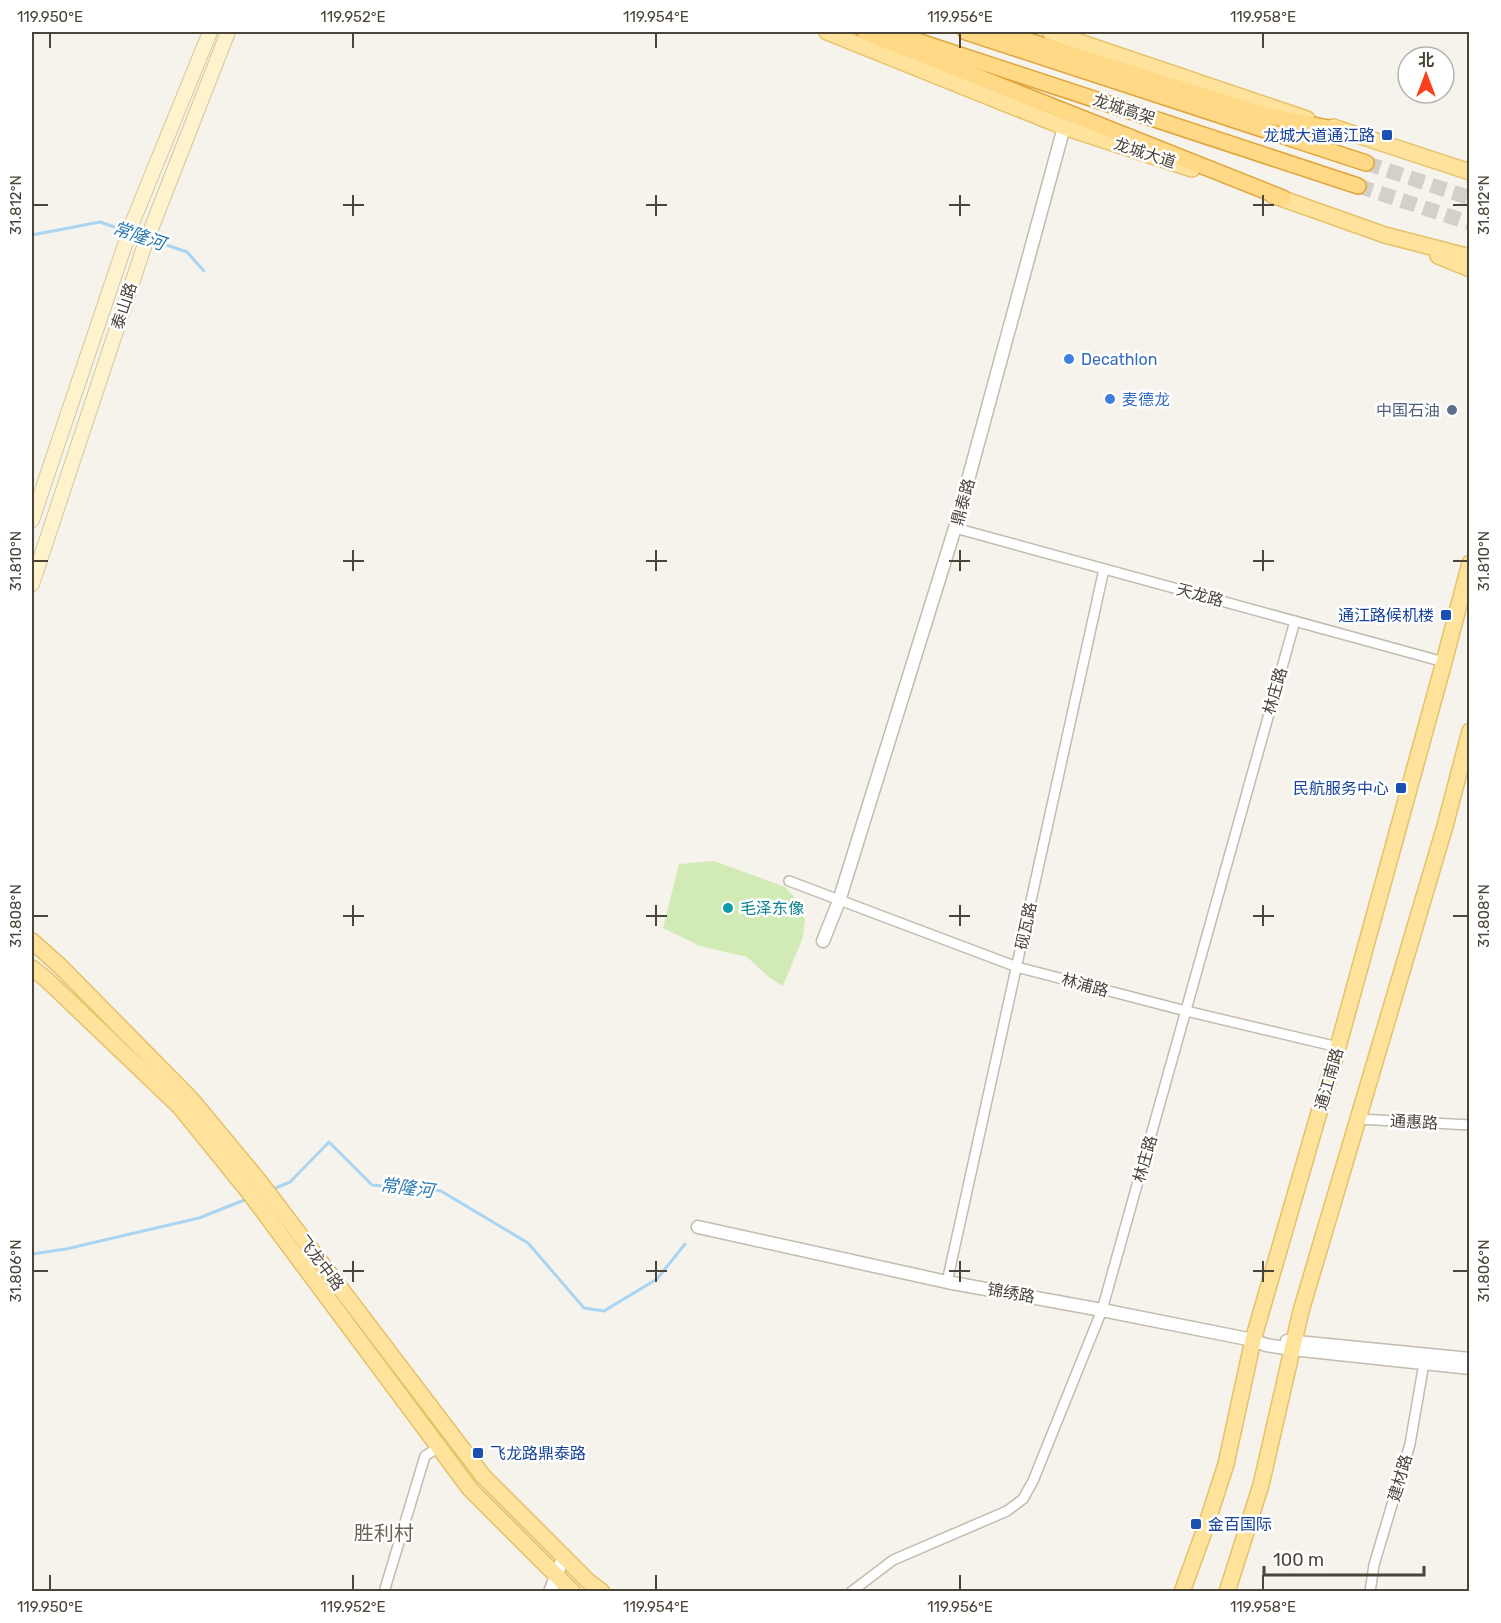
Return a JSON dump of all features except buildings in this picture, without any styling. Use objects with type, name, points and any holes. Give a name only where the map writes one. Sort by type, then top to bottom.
[{"type":"highway","points":[[865,32],[1283,198]]},
{"type":"highway","name":"龙城高架","points":[[890,32],[1358,186]]},
{"type":"highway","name":"龙城高架","points":[[966,32],[1366,163]]},
{"type":"highway","points":[[1000,32],[1264,115],[1343,131]]},
{"type":"main road","name":"泰山路","points":[[32,520],[133,221],[210,32]]},
{"type":"main road","name":"泰山路","points":[[32,584],[144,247],[228,32]]},
{"type":"main road","name":"龙城大道","points":[[827,32],[1064,127],[1283,198],[1385,234],[1470,256]]},
{"type":"main road","points":[[1050,32],[1470,172]]},
{"type":"main road","points":[[1442,163],[1470,165]]},
{"type":"main road","points":[[1385,234],[1470,269]]},
{"type":"main road","name":"通江南路","points":[[1182,1592],[1226,1464],[1253,1340],[1338,1047],[1470,563]]},
{"type":"main road","points":[[1227,1592],[1261,1485],[1301,1311],[1445,826],[1470,731]]},
{"type":"main road","name":"飞龙中路","points":[[32,941],[60,966],[192,1099],[470,1489],[573,1592]]},
{"type":"main road","name":"飞龙中路","points":[[32,968],[180,1107],[260,1194],[483,1476],[602,1592]]},
{"type":"street","name":"鼎泰路","points":[[823,940],[839,901],[956,528],[1064,127]]},
{"type":"street","name":"天龙路","points":[[956,528],[1444,662]]},
{"type":"street","name":"砚瓦路","points":[[947,1282],[1104,569]]},
{"type":"street","name":"林庄路","points":[[851,1592],[893,1560],[1007,1511],[1023,1499],[1033,1481],[1102,1310],[1295,621]]},
{"type":"street","name":"林浦路","points":[[789,881],[1017,967],[1186,1011],[1338,1047]]},
{"type":"street","name":"通惠路","points":[[1358,1119],[1470,1125]]},
{"type":"street","name":"锦绣路","points":[[698,1227],[947,1282],[1102,1310],[1253,1340],[1266,1345],[1293,1345],[1470,1359]]},
{"type":"street","name":"锦绣路","points":[[1293,1345],[1470,1368]]},
{"type":"street","name":"建材路","points":[[1370,1592],[1374,1565],[1410,1444],[1424,1363]]},
{"type":"street","points":[[384,1592],[425,1456],[439,1447]]},
{"type":"street","points":[[550,1592],[564,1555]]},
{"type":"green space","points":[[714,861],[785,887],[798,901],[805,919],[803,937],[783,986],[770,978],[747,957],[700,946],[663,928],[679,864]]},
{"type":"waterway","name":"常隆河","points":[[32,235],[100,222],[126,231]]},
{"type":"waterway","name":"常隆河","points":[[152,240],[187,252],[204,271]]},
{"type":"waterway","name":"常隆河","points":[[273,1189],[290,1182],[329,1142],[372,1185],[441,1191],[528,1243],[584,1308],[604,1311],[657,1279],[685,1244]]},
{"type":"waterway","name":"常隆河","points":[[32,1254],[66,1249],[199,1218],[247,1199]]},
{"type":"tunnel","points":[[1366,163],[1470,198]]},
{"type":"tunnel","points":[[1358,186],[1470,223]]},
{"type":"place","name":"龙城大道通江路","points":[[1387,135]]},
{"type":"place","name":"Decathlon","points":[[1069,359]]},
{"type":"place","name":"麦德龙","points":[[1110,399]]},
{"type":"place","name":"中国石油","points":[[1452,410]]},
{"type":"place","name":"通江路候机楼","points":[[1446,615]]},
{"type":"place","name":"民航服务中心","points":[[1401,788]]},
{"type":"place","name":"毛泽东像","points":[[728,908]]},
{"type":"place","name":"飞龙路鼎泰路","points":[[478,1453]]},
{"type":"place","name":"金百国际","points":[[1196,1524]]},
{"type":"district","name":"胜利村","points":[[384,1533]]}]
